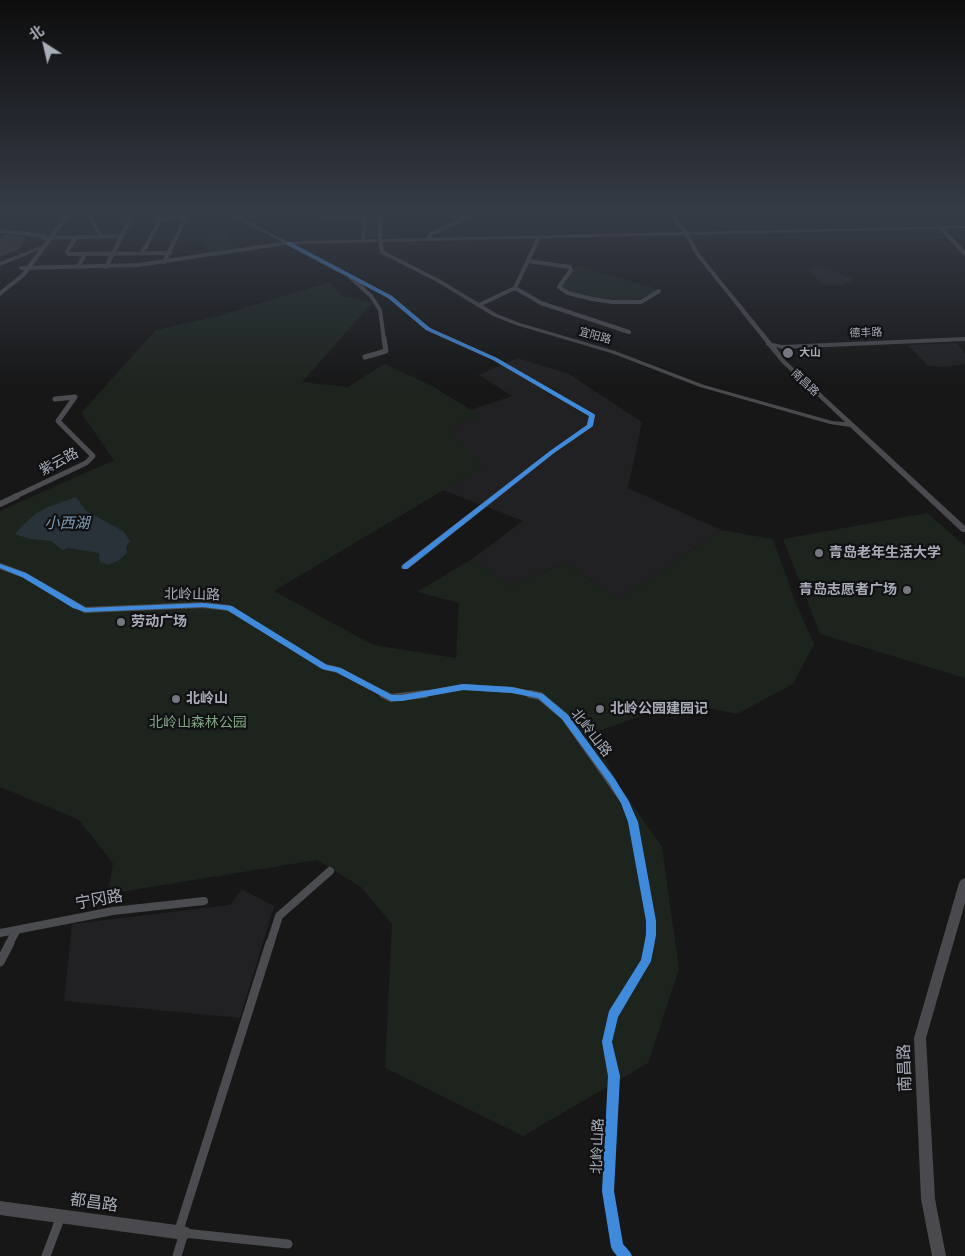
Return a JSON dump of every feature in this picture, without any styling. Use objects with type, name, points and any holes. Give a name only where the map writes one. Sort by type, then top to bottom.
[{"type":"main road","points":[[0,289],[20,273]]},
{"type":"main road","points":[[0,294],[20,279],[23,273]]},
{"type":"main road","points":[[343,273],[390,297],[428,329],[495,359],[592,415],[590,426],[552,452],[405,567]]},
{"type":"main road","name":"宜阳路","points":[[422,273],[479,305],[518,324],[613,352],[702,386],[832,423],[851,424]]},
{"type":"main road","name":"南昌路","points":[[712,273],[768,344],[806,385],[851,424],[965,530]]},
{"type":"main road","name":"德丰路","points":[[768,344],[782,347],[965,339]]},
{"type":"main road","name":"南昌路","points":[[939,1256],[928,1199],[920,1038],[965,884]]},
{"type":"main road","name":"都昌路","points":[[0,1208],[181,1233]]},
{"type":"street","points":[[479,305],[515,288],[522,273]]},
{"type":"street","points":[[569,273],[560,287],[568,293],[592,299],[613,302],[641,302],[659,291]]},
{"type":"street","points":[[349,276],[371,296],[380,310],[386,350],[365,357]]},
{"type":"street","points":[[515,288],[540,303],[629,332]]},
{"type":"street","name":"紫云路","points":[[0,504],[86,463],[93,456],[58,421],[62,413],[76,397],[55,399]]},
{"type":"street","name":"北岭山路","points":[[0,566],[24,575],[85,610],[203,605],[229,608],[324,667],[338,670],[391,698],[402,698],[463,687],[512,690],[540,696],[565,717],[625,802],[633,822],[652,921],[646,962],[613,1015],[607,1042],[614,1076],[608,1191],[617,1247],[626,1256]]},
{"type":"street","points":[[177,1256],[181,1233],[279,916],[330,871]]},
{"type":"street","name":"宁冈路","points":[[0,934],[113,912],[204,901]]},
{"type":"street","points":[[0,962],[16,931]]},
{"type":"street","points":[[46,1256],[61,1216]]},
{"type":"street","points":[[181,1233],[288,1244]]},
{"type":"shaded area","points":[[811,273],[836,273],[856,280],[840,286],[821,284]]},
{"type":"shaded area","points":[[957,343],[965,354],[965,364],[946,367],[928,366],[908,345]]},
{"type":"shaded area","points":[[517,358],[569,374],[642,422],[628,488],[721,530],[620,599],[564,563],[511,586],[472,559],[523,521],[443,490],[483,466],[446,428],[480,416],[470,410],[512,396],[479,375]]},
{"type":"shaded area","points":[[242,889],[274,906],[240,1018],[64,1001],[72,924],[230,905]]},
{"type":"green space","points":[[571,273],[602,273],[660,290],[638,299],[626,301],[584,296],[562,287]]},
{"type":"green space","name":"北岭山森林公园","points":[[330,282],[342,296],[372,303],[302,382],[348,387],[384,364],[432,386],[481,416],[447,428],[484,466],[274,591],[373,645],[456,658],[459,603],[417,592],[472,559],[511,586],[564,563],[620,599],[721,530],[773,539],[795,601],[814,644],[793,684],[737,714],[680,702],[593,733],[617,783],[662,847],[679,969],[648,1063],[523,1136],[385,1068],[392,924],[361,887],[317,860],[108,894],[113,863],[78,819],[0,787],[0,511],[114,460],[81,413],[156,330],[214,317]]},
{"type":"green space","points":[[927,513],[965,546],[965,678],[820,634],[783,539]]},
{"type":"water","name":"小西湖","points":[[76,497],[86,511],[123,531],[126,535],[130,541],[126,547],[127,553],[119,560],[108,565],[100,562],[99,553],[68,548],[62,550],[51,541],[30,539],[15,534],[37,513]]},
{"type":"cycle path","points":[[344,273],[390,297],[428,329],[495,359],[592,415],[590,426],[552,452],[405,567]]},
{"type":"cycle path","points":[[0,566],[24,575],[85,610],[203,605],[229,608],[325,667],[338,670],[391,698],[402,698],[463,687],[512,690],[540,696],[565,717],[625,802],[633,822],[651,921],[651,935],[646,961],[613,1015],[607,1042],[614,1076],[608,1191],[617,1247],[626,1256]]},
{"type":"place","name":"大山","points":[[788,353]]},
{"type":"place","name":"青岛老年生活大学","points":[[819,553]]},
{"type":"place","name":"青岛志愿者广场","points":[[907,590]]},
{"type":"place","name":"劳动广场","points":[[121,622]]},
{"type":"place","name":"北岭山","points":[[176,699]]},
{"type":"place","name":"北岭公园建园记","points":[[600,709]]}]
